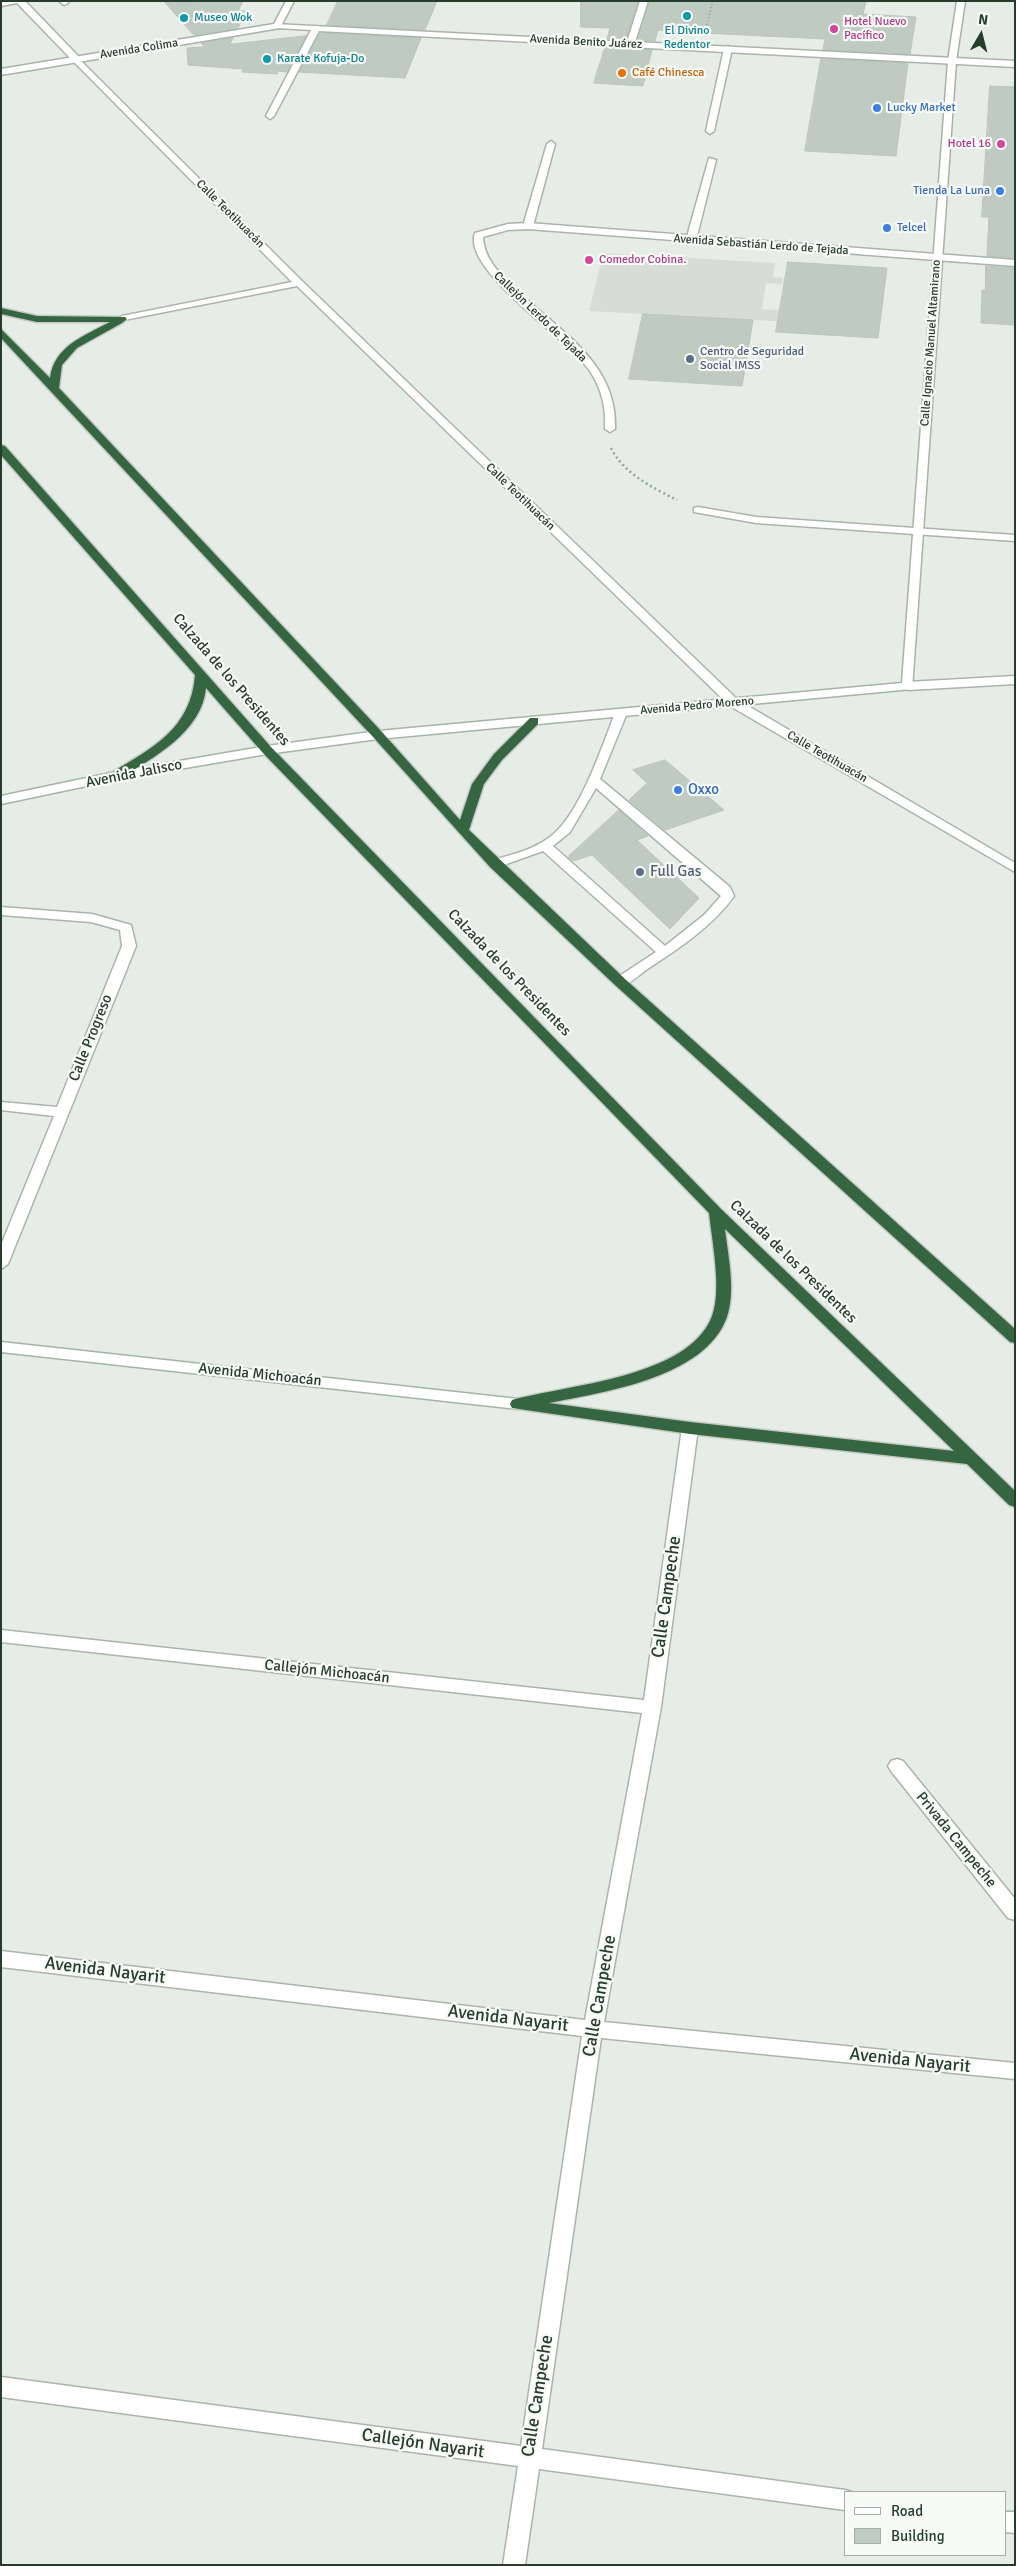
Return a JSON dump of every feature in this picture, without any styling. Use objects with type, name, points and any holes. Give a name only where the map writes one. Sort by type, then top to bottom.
[{"type":"highway","points":[[1,311],[37,319],[122,319]]},
{"type":"highway","points":[[54,387],[57,364],[73,346],[122,319]]},
{"type":"highway","points":[[1,332],[378,735],[463,831],[495,864],[620,982],[1015,1338]]},
{"type":"highway","name":"Calzada de los Presidentes","points":[[1,448],[201,672],[267,750],[716,1212],[1015,1501]]},
{"type":"highway","points":[[114,776],[164,744],[182,727],[194,709],[202,691],[201,672]]},
{"type":"highway","points":[[463,831],[478,784],[498,758],[534,720]]},
{"type":"highway","points":[[518,1404],[616,1383],[664,1368],[700,1346],[720,1317],[722,1280],[716,1212]]},
{"type":"highway","points":[[518,1404],[690,1428],[970,1459]]},
{"type":"street","points":[[1,4],[16,1]]},
{"type":"street","name":"Calle Teotihuacán","points":[[20,1],[299,284],[734,703],[1015,868]]},
{"type":"street","points":[[276,26],[290,1]]},
{"type":"street","points":[[630,44],[644,1]]},
{"type":"street","name":"Calle Ignacio Manuel Altamirano","points":[[908,686],[937,258],[952,61],[960,1]]},
{"type":"street","name":"Avenida Colima","points":[[1,72],[276,26]]},
{"type":"street","name":"Avenida Benito Juárez","points":[[276,26],[1015,64]]},
{"type":"street","points":[[270,116],[316,28]]},
{"type":"street","points":[[710,132],[728,49]]},
{"type":"street","points":[[528,226],[551,144]]},
{"type":"street","points":[[691,240],[712,160]]},
{"type":"street","name":"Avenida Sebastián Lerdo de Tejada","points":[[508,227],[528,226],[691,240],[1015,263]]},
{"type":"street","name":"Callejón Lerdo de Tejada","points":[[508,227],[478,236],[476,241],[479,254],[496,277],[582,354],[600,382],[610,405],[610,430]]},
{"type":"street","points":[[122,319],[299,284]]},
{"type":"street","points":[[698,510],[740,518],[917,533],[1015,538]]},
{"type":"street","name":"Avenida Pedro Moreno","points":[[378,735],[908,686],[1015,680]]},
{"type":"street","points":[[495,864],[545,846],[558,837],[593,779],[621,713]]},
{"type":"street","name":"Avenida Jalisco","points":[[1,800],[114,776],[267,750],[378,735]]},
{"type":"street","points":[[593,779],[725,890],[728,896],[700,924],[664,952],[620,982]]},
{"type":"street","points":[[545,846],[664,952]]},
{"type":"street","name":"Calle Progreso","points":[[1,911],[92,918],[126,928],[129,946],[1,1264]]},
{"type":"street","points":[[1,1106],[61,1112]]},
{"type":"street","name":"Avenida Michoacán","points":[[1,1347],[518,1404]]},
{"type":"street","name":"Calle Campeche","points":[[514,2565],[593,2029],[652,1707],[690,1428]]},
{"type":"street","name":"Callejón Michoacán","points":[[1,1636],[652,1707]]},
{"type":"street","name":"Privada Campeche","points":[[897,1766],[1015,1913]]},
{"type":"street","name":"Avenida Nayarit","points":[[1,1959],[593,2029],[1015,2071]]},
{"type":"street","name":"Callejón Nayarit","points":[[1,2387],[844,2500]]},
{"type":"path","points":[[705,33],[713,1]]},
{"type":"path","points":[[610,430],[612,453],[621,463],[671,498],[698,510]]},
{"type":"shaded area","points":[[603,253],[775,263],[773,277],[783,278],[782,284],[766,283],[762,309],[811,312],[809,323],[589,311]]},
{"type":"building","points":[[164,1],[201,3],[202,1],[243,1],[238,11],[247,11],[238,28],[194,35]]},
{"type":"building","points":[[338,1],[437,1],[425,30],[327,25]]},
{"type":"building","points":[[581,1],[638,1],[626,40],[607,39],[610,28],[581,27]]},
{"type":"building","points":[[650,1],[866,1],[863,14],[916,17],[910,54],[823,50],[825,39],[658,30],[655,41],[638,40]]},
{"type":"building","points":[[323,33],[421,38],[405,78],[299,72],[319,35]]},
{"type":"building","points":[[306,36],[287,72],[278,71],[277,74],[242,72],[243,69],[188,65],[187,48],[204,47],[201,43],[233,38],[230,44]]},
{"type":"building","name":"Café Chinesca","points":[[605,48],[652,50],[643,86],[594,83]]},
{"type":"building","points":[[821,59],[908,63],[896,156],[805,151]]},
{"type":"building","points":[[990,86],[1015,87],[1015,258],[987,256],[989,217],[982,217]]},
{"type":"building","points":[[788,262],[887,268],[878,338],[776,332]]},
{"type":"building","points":[[986,266],[1015,268],[1015,325],[981,323],[982,290],[985,290]]},
{"type":"building","name":"Centro de Seguridad Social IMSS","points":[[643,314],[753,320],[742,386],[629,379]]},
{"type":"building","name":"Oxxo","points":[[665,760],[724,810],[665,830],[629,800],[647,783],[633,770]]},
{"type":"building","name":"Full Gas","points":[[619,810],[648,836],[637,840],[699,898],[670,929],[592,855],[573,861],[568,857]]},
{"type":"place","name":"El Divino Redentor","points":[[687,16]]},
{"type":"place","name":"Museo Wok","points":[[184,18]]},
{"type":"place","name":"Hotel Nuevo Pacífico","points":[[834,29]]},
{"type":"place","name":"Karate Kofuja-Do","points":[[267,59]]},
{"type":"place","name":"Café Chinesca","points":[[622,73]]},
{"type":"place","name":"Lucky Market","points":[[877,108]]},
{"type":"place","name":"Hotel 16","points":[[1001,144]]},
{"type":"place","name":"Tienda La Luna","points":[[1000,191]]},
{"type":"place","name":"Telcel","points":[[887,228]]},
{"type":"place","name":"Comedor Cobina.","points":[[589,260]]},
{"type":"place","name":"Centro de Seguridad Social IMSS","points":[[690,359]]},
{"type":"place","name":"Oxxo","points":[[678,790]]},
{"type":"place","name":"Full Gas","points":[[640,872]]}]
